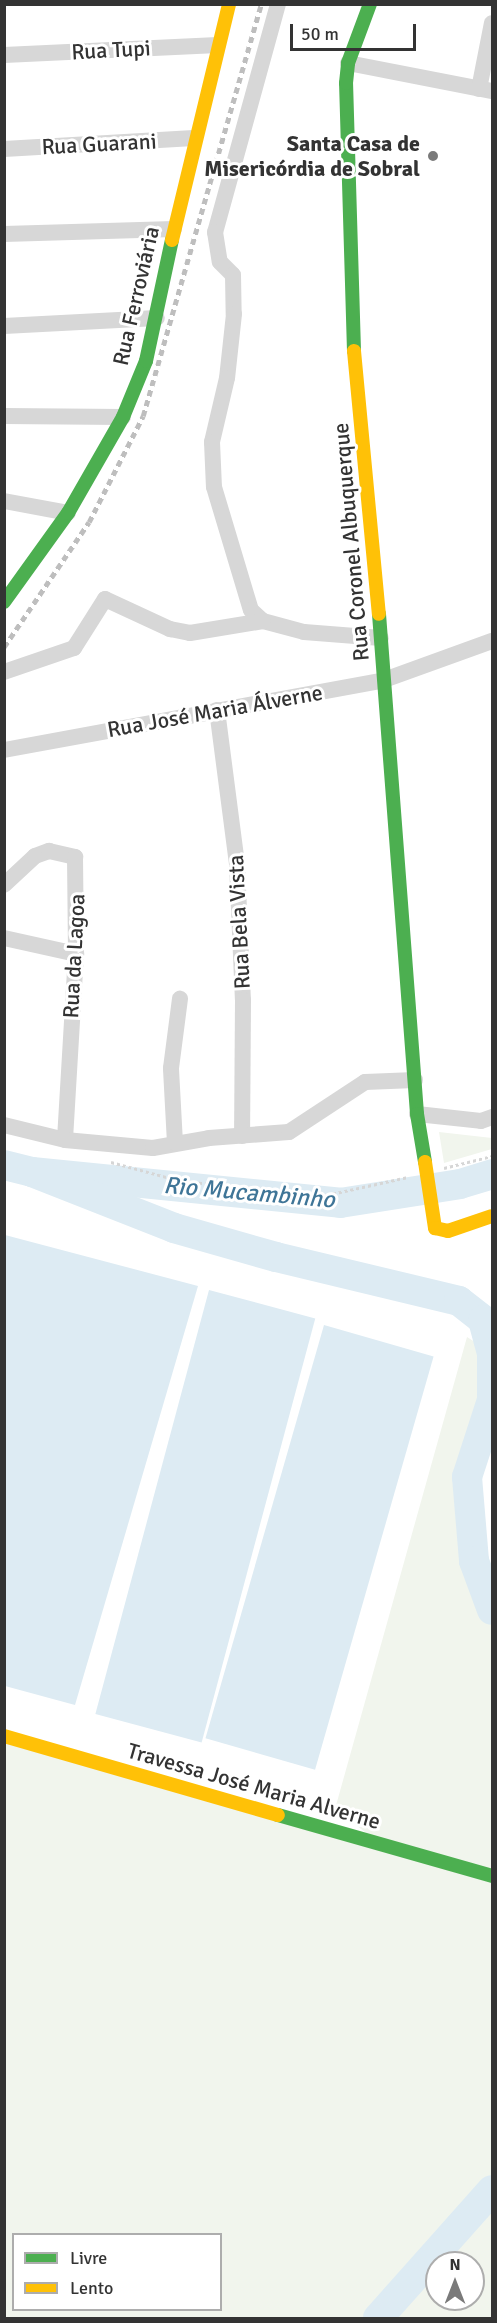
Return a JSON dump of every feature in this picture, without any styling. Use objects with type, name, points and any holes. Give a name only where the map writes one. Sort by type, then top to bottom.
[{"type":"street","name":"Rua Ferroviária","points":[[6,597],[68,513],[123,417],[146,361],[194,138],[229,4]]},
{"type":"street","points":[[263,621],[251,610],[243,596],[214,487],[212,442],[227,378],[234,314],[233,275],[220,261],[216,232],[278,4]]},
{"type":"street","name":"Rua Coronel Albuquerque","points":[[370,4],[348,63],[346,102],[350,303],[381,638],[417,1114],[428,1176],[433,1223],[438,1229],[448,1231],[492,1216]]},
{"type":"street","points":[[348,63],[486,90],[492,23]]},
{"type":"street","name":"Rua Tupi","points":[[4,55],[218,45]]},
{"type":"street","name":"Rua Guarani","points":[[4,149],[194,138]]},
{"type":"street","points":[[4,234],[174,229]]},
{"type":"street","points":[[4,326],[157,318]]},
{"type":"street","points":[[4,416],[123,417]]},
{"type":"street","points":[[4,501],[68,513]]},
{"type":"street","points":[[4,672],[74,648],[105,599],[170,629],[190,633],[263,621],[304,632],[381,638]]},
{"type":"street","name":"Rua José Maria Álverne","points":[[4,750],[384,680],[492,641]]},
{"type":"street","name":"Rua Bela Vista","points":[[217,710],[237,864],[242,1136]]},
{"type":"street","name":"Rua da Lagoa","points":[[4,885],[35,856],[49,851],[75,857],[76,954],[65,1140]]},
{"type":"street","points":[[4,938],[76,954]]},
{"type":"street","points":[[175,1143],[171,1068],[180,999]]},
{"type":"street","points":[[4,1125],[65,1140],[138,1149],[175,1143],[289,1132],[365,1082],[415,1080]]},
{"type":"street","points":[[417,1114],[482,1121],[492,1117]]},
{"type":"street","name":"Travessa José Maria Alverne","points":[[4,1736],[492,1876]]},
{"type":"path","points":[[102,1160],[181,1180],[327,1195],[428,1176],[492,1156]]},
{"type":"shaded area","points":[[439,1132],[492,1138],[492,1149],[444,1163]]},
{"type":"shaded area","points":[[5,1235],[198,1286],[75,1705],[5,1686]]},
{"type":"shaded area","points":[[209,1290],[315,1318],[202,1743],[95,1714]]},
{"type":"shaded area","points":[[324,1325],[434,1356],[315,1770],[205,1738]]},
{"type":"shaded area","points":[[467,1337],[492,1353],[492,1400],[467,1478],[474,1561],[492,1610],[492,2318],[5,2318],[4,1737],[378,1842],[335,1809]]},
{"type":"waterway","name":"Rio Mucambinho","points":[[4,1165],[32,1172],[340,1203],[460,1184],[492,1174]]},
{"type":"waterway","points":[[32,1172],[174,1228],[276,1257],[459,1301],[483,1320],[492,1353],[492,1400],[467,1477],[474,1561],[492,1610]]},
{"type":"waterway","points":[[378,2318],[492,2190]]},
{"type":"railway","points":[[4,647],[89,522],[143,416],[261,4]]},
{"type":"traffic: fast","points":[[354,351],[346,83],[348,63],[370,4]]},
{"type":"traffic: fast","points":[[4,602],[68,513],[123,417],[146,361],[172,240]]},
{"type":"traffic: fast","points":[[379,614],[417,1114],[425,1162]]},
{"type":"traffic: fast","points":[[278,1815],[492,1876]]},
{"type":"traffic: slow","points":[[172,240],[229,4]]},
{"type":"traffic: slow","points":[[354,351],[379,614]]},
{"type":"traffic: slow","points":[[425,1162],[435,1228],[448,1231],[492,1216]]},
{"type":"traffic: slow","points":[[4,1736],[278,1815]]},
{"type":"place","name":"Santa Casa de Misericórdia de Sobral","points":[[433,156]]}]
